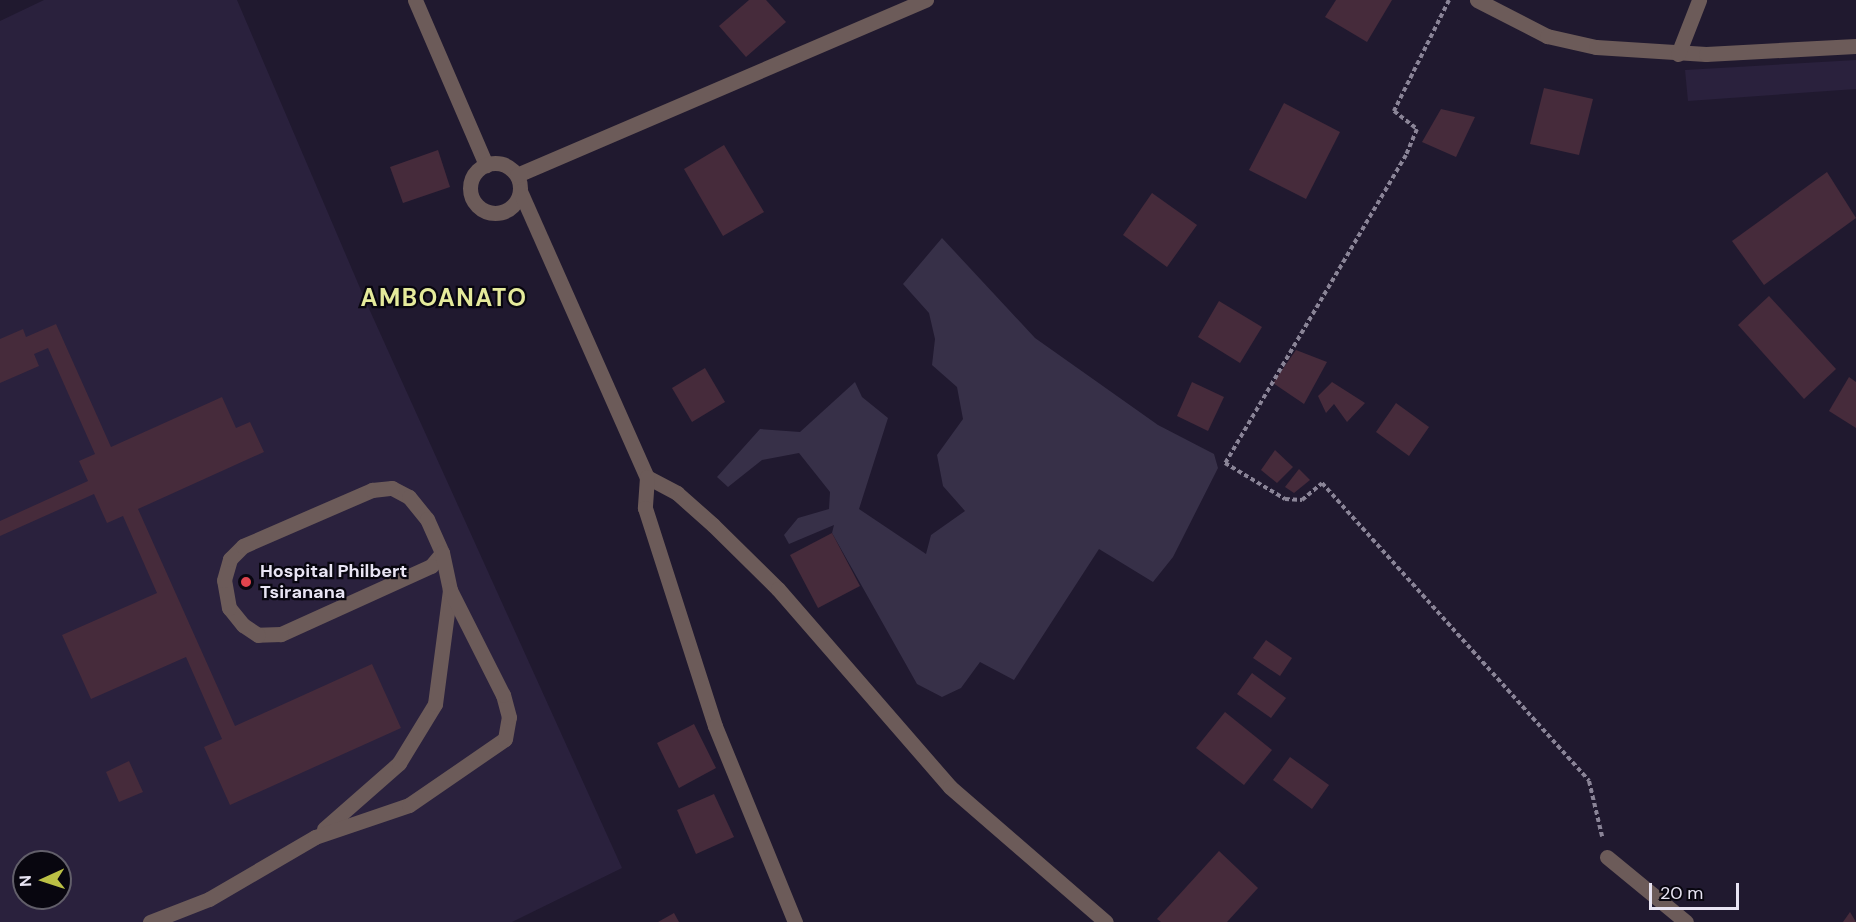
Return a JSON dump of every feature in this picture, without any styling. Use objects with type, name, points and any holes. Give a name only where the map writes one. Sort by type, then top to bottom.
[{"type":"street","points":[[415,0],[486,165]]},
{"type":"street","points":[[517,175],[926,0]]},
{"type":"street","points":[[1478,0],[1547,36],[1596,47],[1678,54],[1856,46]]},
{"type":"street","points":[[1678,54],[1700,0]]},
{"type":"street","points":[[520,191],[513,207],[496,214],[480,209],[470,194],[472,177],[486,165],[502,164],[517,175],[520,191],[647,477],[645,508],[704,693],[795,922]]},
{"type":"street","points":[[647,477],[677,493],[722,532],[786,597],[950,787],[1106,922]]},
{"type":"street","points":[[315,837],[409,805],[505,739],[509,717],[502,695],[450,590],[442,553],[427,519],[409,497],[392,488],[372,490],[243,546],[230,558],[224,580],[229,608],[258,636],[280,634],[411,577],[442,553]]},
{"type":"street","points":[[150,922],[209,899],[315,837],[383,779],[423,732],[435,704],[450,590]]},
{"type":"street","points":[[1607,857],[1686,922]]},
{"type":"path","points":[[1449,0],[1394,111],[1417,129],[1406,155],[1225,463],[1285,499],[1302,500],[1322,483],[1589,782],[1607,857]]},
{"type":"shaded area","name":"Hospital Philbert Tsiranana","points":[[44,0],[237,0],[366,302],[622,868],[512,922],[0,922],[0,21]]},
{"type":"shaded area","points":[[1856,60],[1856,89],[1688,101],[1685,70]]},
{"type":"shaded area","points":[[942,238],[1035,338],[1158,425],[1214,454],[1218,468],[1173,557],[1153,582],[1099,549],[1014,680],[980,662],[961,688],[942,697],[917,684],[832,533],[834,525],[789,544],[784,535],[798,518],[829,509],[830,492],[799,453],[762,460],[728,487],[717,477],[760,429],[800,432],[855,382],[862,397],[888,418],[859,509],[926,554],[931,535],[965,511],[943,486],[937,455],[963,419],[957,387],[932,365],[935,339],[929,313],[903,284]]},
{"type":"building","points":[[749,0],[766,0],[786,22],[746,57],[719,26]]},
{"type":"building","points":[[1336,0],[1392,0],[1367,42],[1325,17]]},
{"type":"building","points":[[1544,88],[1593,99],[1579,155],[1530,144]]},
{"type":"building","points":[[1284,103],[1340,132],[1306,199],[1249,170]]},
{"type":"building","points":[[1441,109],[1475,117],[1456,157],[1422,142]]},
{"type":"building","points":[[724,145],[764,212],[723,236],[684,169]]},
{"type":"building","points":[[438,150],[450,187],[403,203],[390,167]]},
{"type":"building","points":[[1827,172],[1856,218],[1764,285],[1732,241]]},
{"type":"building","points":[[1152,193],[1197,225],[1167,267],[1123,235]]},
{"type":"building","points":[[1769,296],[1836,369],[1804,399],[1738,325]]},
{"type":"building","points":[[1219,301],[1262,327],[1240,363],[1198,337]]},
{"type":"building","points":[[56,324],[111,447],[222,397],[236,428],[250,422],[264,452],[138,509],[235,726],[372,664],[401,728],[230,805],[204,747],[222,739],[186,657],[91,699],[62,635],[157,593],[123,516],[107,523],[94,494],[0,536],[0,521],[88,481],[79,461],[95,454],[48,348],[34,354],[39,366],[0,383],[0,339],[23,329],[26,337]]},
{"type":"building","points":[[1296,350],[1327,362],[1304,404],[1273,383]]},
{"type":"building","points":[[705,368],[725,402],[692,422],[672,388]]},
{"type":"building","points":[[1849,377],[1856,382],[1856,428],[1829,411]]},
{"type":"building","points":[[1192,382],[1224,397],[1208,431],[1177,416]]},
{"type":"building","points":[[1332,382],[1365,403],[1347,422],[1334,404],[1326,413],[1318,396]]},
{"type":"building","points":[[1396,403],[1429,427],[1409,456],[1376,432]]},
{"type":"building","points":[[1275,450],[1293,467],[1277,483],[1261,470]]},
{"type":"building","points":[[1299,469],[1310,480],[1294,493],[1285,487]]},
{"type":"building","points":[[832,533],[860,586],[818,608],[790,555]]},
{"type":"building","points":[[1266,640],[1292,658],[1280,676],[1253,658]]},
{"type":"building","points":[[1252,673],[1286,698],[1271,718],[1237,694]]},
{"type":"building","points":[[1225,712],[1272,750],[1244,785],[1196,748]]},
{"type":"building","points":[[694,724],[716,768],[679,788],[657,743]]},
{"type":"building","points":[[1290,757],[1329,785],[1312,809],[1273,780]]},
{"type":"building","points":[[129,761],[143,792],[119,802],[106,772]]},
{"type":"building","points":[[714,794],[734,837],[696,854],[677,810]]},
{"type":"building","points":[[1219,851],[1258,888],[1227,922],[1161,922],[1157,919]]},
{"type":"building","points":[[1850,912],[1856,922],[1843,922]]},
{"type":"building","points":[[674,913],[679,922],[658,922]]},
{"type":"place","name":"Hospital Philbert Tsiranana","points":[[246,582]]},
{"type":"district","name":"AMBOANATO","points":[[444,298]]}]
